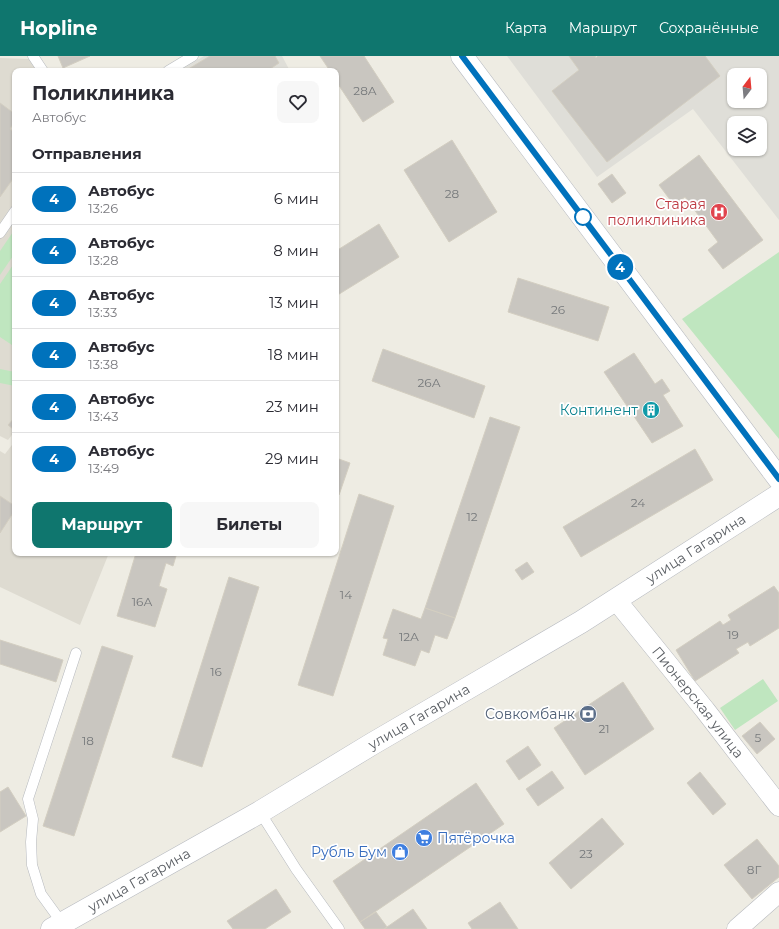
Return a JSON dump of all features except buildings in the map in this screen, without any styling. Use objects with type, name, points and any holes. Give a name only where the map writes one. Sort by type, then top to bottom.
[{"type":"main road","points":[[462,56],[779,479]]},
{"type":"main road","name":"улица Гагарина","points":[[57,926],[260,812],[372,744],[581,622],[779,495]]},
{"type":"street","name":"Пионерская улица","points":[[616,600],[645,638],[705,710],[779,806]]},
{"type":"street","points":[[737,929],[779,892]]},
{"type":"lane","points":[[33,56],[41,68]]},
{"type":"lane","points":[[173,68],[193,56]]},
{"type":"lane","points":[[0,233],[12,215]]},
{"type":"lane","points":[[57,926],[40,894],[32,865],[32,819],[28,799],[76,653]]},
{"type":"lane","points":[[260,812],[296,869],[339,929]]},
{"type":"shaded area","points":[[204,56],[282,56],[288,68],[184,68]]},
{"type":"shaded area","points":[[507,56],[779,56],[779,220],[729,156],[767,156],[767,116],[727,116],[727,153],[693,109],[597,177]]},
{"type":"shaded area","points":[[0,58],[29,59],[36,68],[12,68],[12,435],[8,440],[0,436]]},
{"type":"shaded area","points":[[12,445],[12,556],[108,556],[80,625],[0,587],[0,451],[5,454]]},
{"type":"green space","points":[[12,233],[12,257],[0,275],[0,251]]},
{"type":"green space","points":[[779,252],[779,439],[682,319]]},
{"type":"green space","points":[[12,266],[12,345],[0,337],[0,284]]},
{"type":"green space","points":[[0,369],[12,371],[12,385],[0,383]]},
{"type":"green space","points":[[763,679],[778,701],[735,730],[720,708]]},
{"type":"bus line","name":"4","points":[[462,56],[779,479]]},
{"type":"place","name":"Старая поликлиника","points":[[719,212]]},
{"type":"place","name":"Континент","points":[[651,410]]},
{"type":"place","name":"Совкомбанк","points":[[588,714]]},
{"type":"place","name":"Пятёрочка","points":[[424,838]]},
{"type":"place","name":"Рубль Бум","points":[[400,852]]}]
